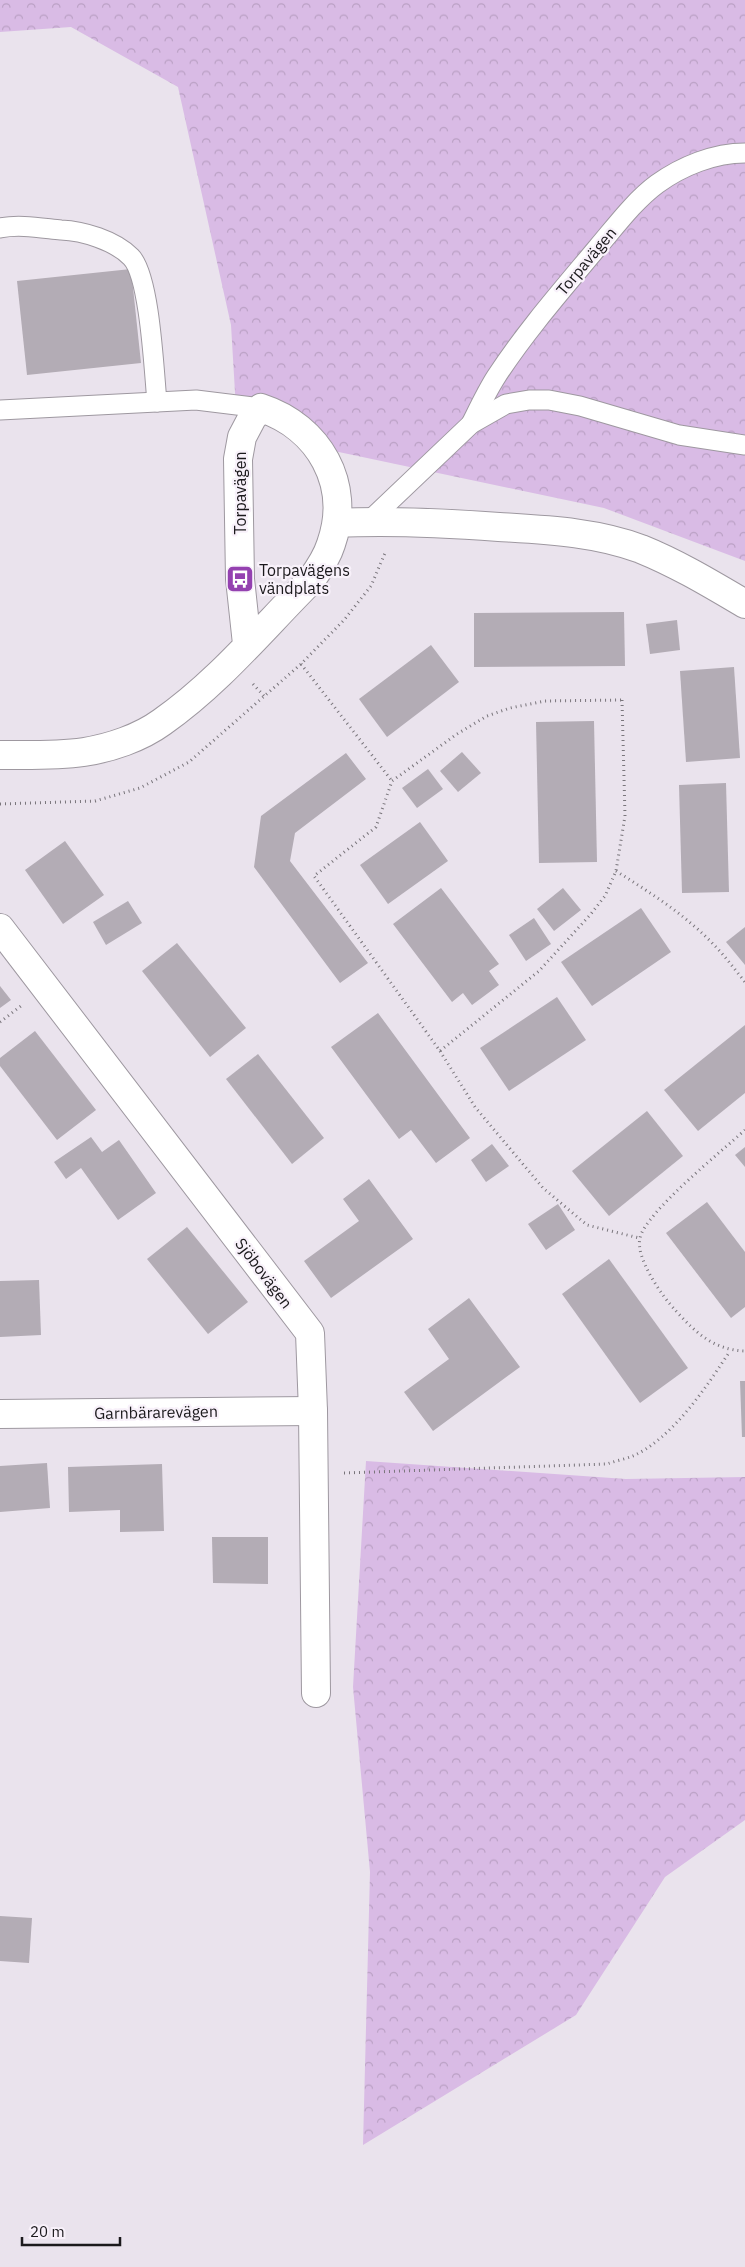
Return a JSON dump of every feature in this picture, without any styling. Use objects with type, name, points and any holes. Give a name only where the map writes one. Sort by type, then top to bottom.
[{"type":"street","points":[[0,755],[53,755],[85,752],[122,742],[162,723],[210,683],[311,580],[323,563],[337,523],[336,488],[322,455],[312,440],[289,420],[261,408]]},
{"type":"street","name":"Torpavägen","points":[[247,644],[240,579],[238,459],[242,437],[252,418],[261,408]]},
{"type":"street","points":[[337,523],[369,521],[423,522],[530,529],[596,536],[640,549],[696,574],[745,604]]},
{"type":"street","name":"Sjöbovägen","points":[[0,928],[310,1333],[313,1411],[316,1692]]},
{"type":"street","name":"Garnbärarevägen","points":[[0,1414],[313,1411]]},
{"type":"lane","name":"Torpavägen","points":[[471,424],[496,378],[556,296],[655,185],[678,171],[705,160],[735,153],[745,153]]},
{"type":"lane","points":[[0,228],[12,226],[76,231],[116,246],[132,258],[146,292],[157,402]]},
{"type":"lane","points":[[0,410],[196,400],[261,408]]},
{"type":"lane","name":"Torpavägen","points":[[369,521],[471,424],[506,404],[529,400],[549,400],[580,406],[679,435],[745,445]]},
{"type":"path","points":[[301,664],[392,781]]},
{"type":"path","points":[[440,1051],[539,971],[605,896],[616,871],[625,816],[622,700],[545,701],[510,708],[487,716],[457,734],[392,781],[376,827],[314,876],[440,1051],[475,1107],[543,1188],[587,1225],[639,1238]]},
{"type":"path","points":[[616,871],[666,903],[690,923],[715,945],[745,982]]},
{"type":"path","points":[[745,1130],[662,1206],[647,1222],[639,1238],[640,1254],[647,1270],[673,1308],[692,1329],[712,1343],[730,1350],[745,1351]]},
{"type":"path","points":[[314,1474],[607,1464],[634,1455],[658,1439],[675,1423],[708,1384],[730,1350]]},
{"type":"green space","points":[[0,0],[745,0],[745,561],[604,508],[334,451],[236,409],[231,325],[178,87],[71,27],[0,32]]},
{"type":"green space","points":[[366,1461],[626,1479],[745,1477],[745,1820],[665,1877],[576,2015],[363,2145],[370,1872],[353,1687]]},
{"type":"building","points":[[131,269],[141,363],[27,375],[17,281]]},
{"type":"building","points":[[624,612],[625,666],[474,667],[474,613]]},
{"type":"building","points":[[677,620],[680,650],[650,654],[646,624]]},
{"type":"building","points":[[431,645],[459,682],[387,737],[359,699]]},
{"type":"building","points":[[734,667],[740,758],[686,762],[680,671]]},
{"type":"building","points":[[594,721],[597,862],[539,863],[536,722]]},
{"type":"building","points":[[462,752],[481,773],[458,792],[440,771]]},
{"type":"building","points":[[346,753],[366,779],[295,833],[290,861],[368,963],[340,983],[254,867],[261,816]]},
{"type":"building","points":[[428,769],[443,789],[417,808],[402,788]]},
{"type":"building","points":[[726,783],[729,892],[682,893],[679,785]]},
{"type":"building","points":[[420,822],[448,861],[388,904],[360,865]]},
{"type":"building","points":[[65,841],[104,895],[63,924],[25,870]]},
{"type":"building","points":[[441,888],[499,964],[489,971],[499,985],[472,1005],[463,993],[452,1002],[393,924]]},
{"type":"building","points":[[563,888],[581,910],[554,931],[537,909]]},
{"type":"building","points":[[128,901],[142,923],[106,945],[93,922]]},
{"type":"building","points":[[641,908],[671,952],[592,1006],[561,962]]},
{"type":"building","points":[[534,918],[551,944],[526,961],[509,935]]},
{"type":"building","points":[[745,927],[745,965],[726,942]]},
{"type":"building","points":[[177,943],[246,1028],[210,1057],[142,971]]},
{"type":"building","points":[[0,986],[11,1000],[0,1008]]},
{"type":"building","points":[[557,997],[586,1040],[509,1091],[480,1048]]},
{"type":"building","points":[[378,1013],[470,1138],[436,1163],[411,1130],[399,1139],[331,1047]]},
{"type":"building","points":[[745,1025],[745,1093],[698,1131],[664,1090]]},
{"type":"building","points":[[35,1031],[96,1110],[57,1140],[0,1066],[0,1058]]},
{"type":"building","points":[[258,1054],[324,1138],[292,1164],[226,1079]]},
{"type":"building","points":[[647,1111],[683,1156],[609,1216],[572,1171]]},
{"type":"building","points":[[91,1137],[102,1152],[119,1140],[156,1193],[118,1220],[81,1168],[66,1179],[54,1162]]},
{"type":"building","points":[[492,1144],[509,1166],[486,1182],[471,1160]]},
{"type":"building","points":[[745,1147],[745,1167],[735,1155]]},
{"type":"building","points":[[369,1179],[413,1239],[331,1298],[304,1261],[359,1221],[343,1199]]},
{"type":"building","points":[[707,1202],[745,1252],[745,1307],[731,1318],[666,1233]]},
{"type":"building","points":[[558,1204],[575,1230],[546,1250],[528,1224]]},
{"type":"building","points":[[187,1227],[248,1302],[208,1334],[147,1259]]},
{"type":"building","points":[[609,1259],[688,1368],[640,1403],[562,1294]]},
{"type":"building","points":[[39,1280],[41,1335],[0,1337],[0,1281]]},
{"type":"building","points":[[469,1298],[520,1367],[433,1431],[404,1392],[449,1359],[428,1329]]},
{"type":"building","points":[[740,1381],[745,1381],[745,1437],[742,1437]]},
{"type":"building","points":[[47,1463],[50,1508],[0,1512],[0,1466]]},
{"type":"building","points":[[162,1464],[164,1531],[120,1532],[120,1510],[69,1512],[68,1467]]},
{"type":"building","points":[[212,1537],[268,1537],[268,1584],[213,1583]]},
{"type":"building","points":[[0,1916],[32,1918],[29,1963],[0,1961]]},
{"type":"place","name":"Torpavägens vändplats","points":[[240,579]]}]
